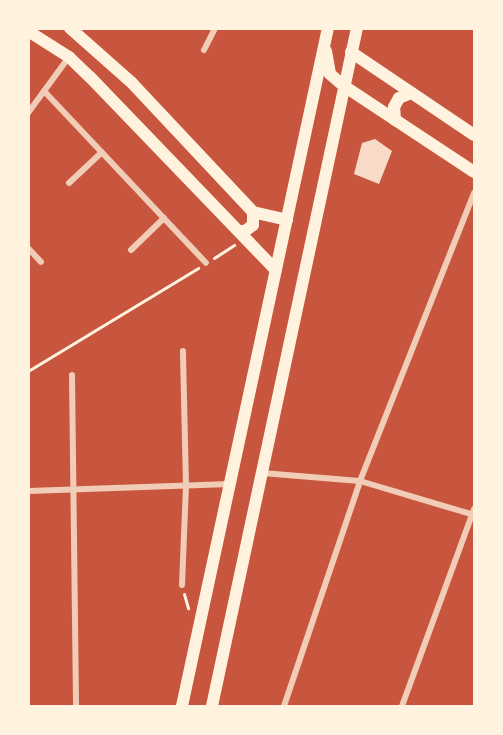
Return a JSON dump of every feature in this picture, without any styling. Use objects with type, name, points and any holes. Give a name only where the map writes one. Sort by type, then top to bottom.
[{"type":"main road","points":[[70,28],[132,84],[253,212],[287,220]]},
{"type":"main road","points":[[212,706],[357,28]]},
{"type":"main road","points":[[28,31],[69,57],[276,270]]},
{"type":"main road","points":[[326,35],[330,74],[344,86],[474,172]]},
{"type":"main road","points":[[182,706],[326,35]]},
{"type":"main road","points":[[351,52],[411,93],[473,131]]},
{"type":"main road","points":[[395,120],[394,107],[399,98],[411,93]]},
{"type":"main road","points":[[242,235],[253,225],[253,212]]},
{"type":"street","points":[[204,50],[215,28]]},
{"type":"street","points":[[28,113],[69,57]]},
{"type":"street","points":[[44,91],[206,263]]},
{"type":"street","points":[[69,183],[102,152]]},
{"type":"street","points":[[285,706],[360,481],[474,193]]},
{"type":"street","points":[[132,250],[164,218]]},
{"type":"street","points":[[28,248],[41,262]]},
{"type":"street","points":[[182,585],[186,486],[183,351]]},
{"type":"street","points":[[72,375],[76,706]]},
{"type":"street","points":[[262,473],[360,481],[474,513],[402,706]]},
{"type":"street","points":[[28,491],[231,484]]},
{"type":"path","points":[[28,371],[206,263],[242,235]]},
{"type":"building","points":[[375,139],[392,151],[379,184],[354,174],[362,143]]}]
